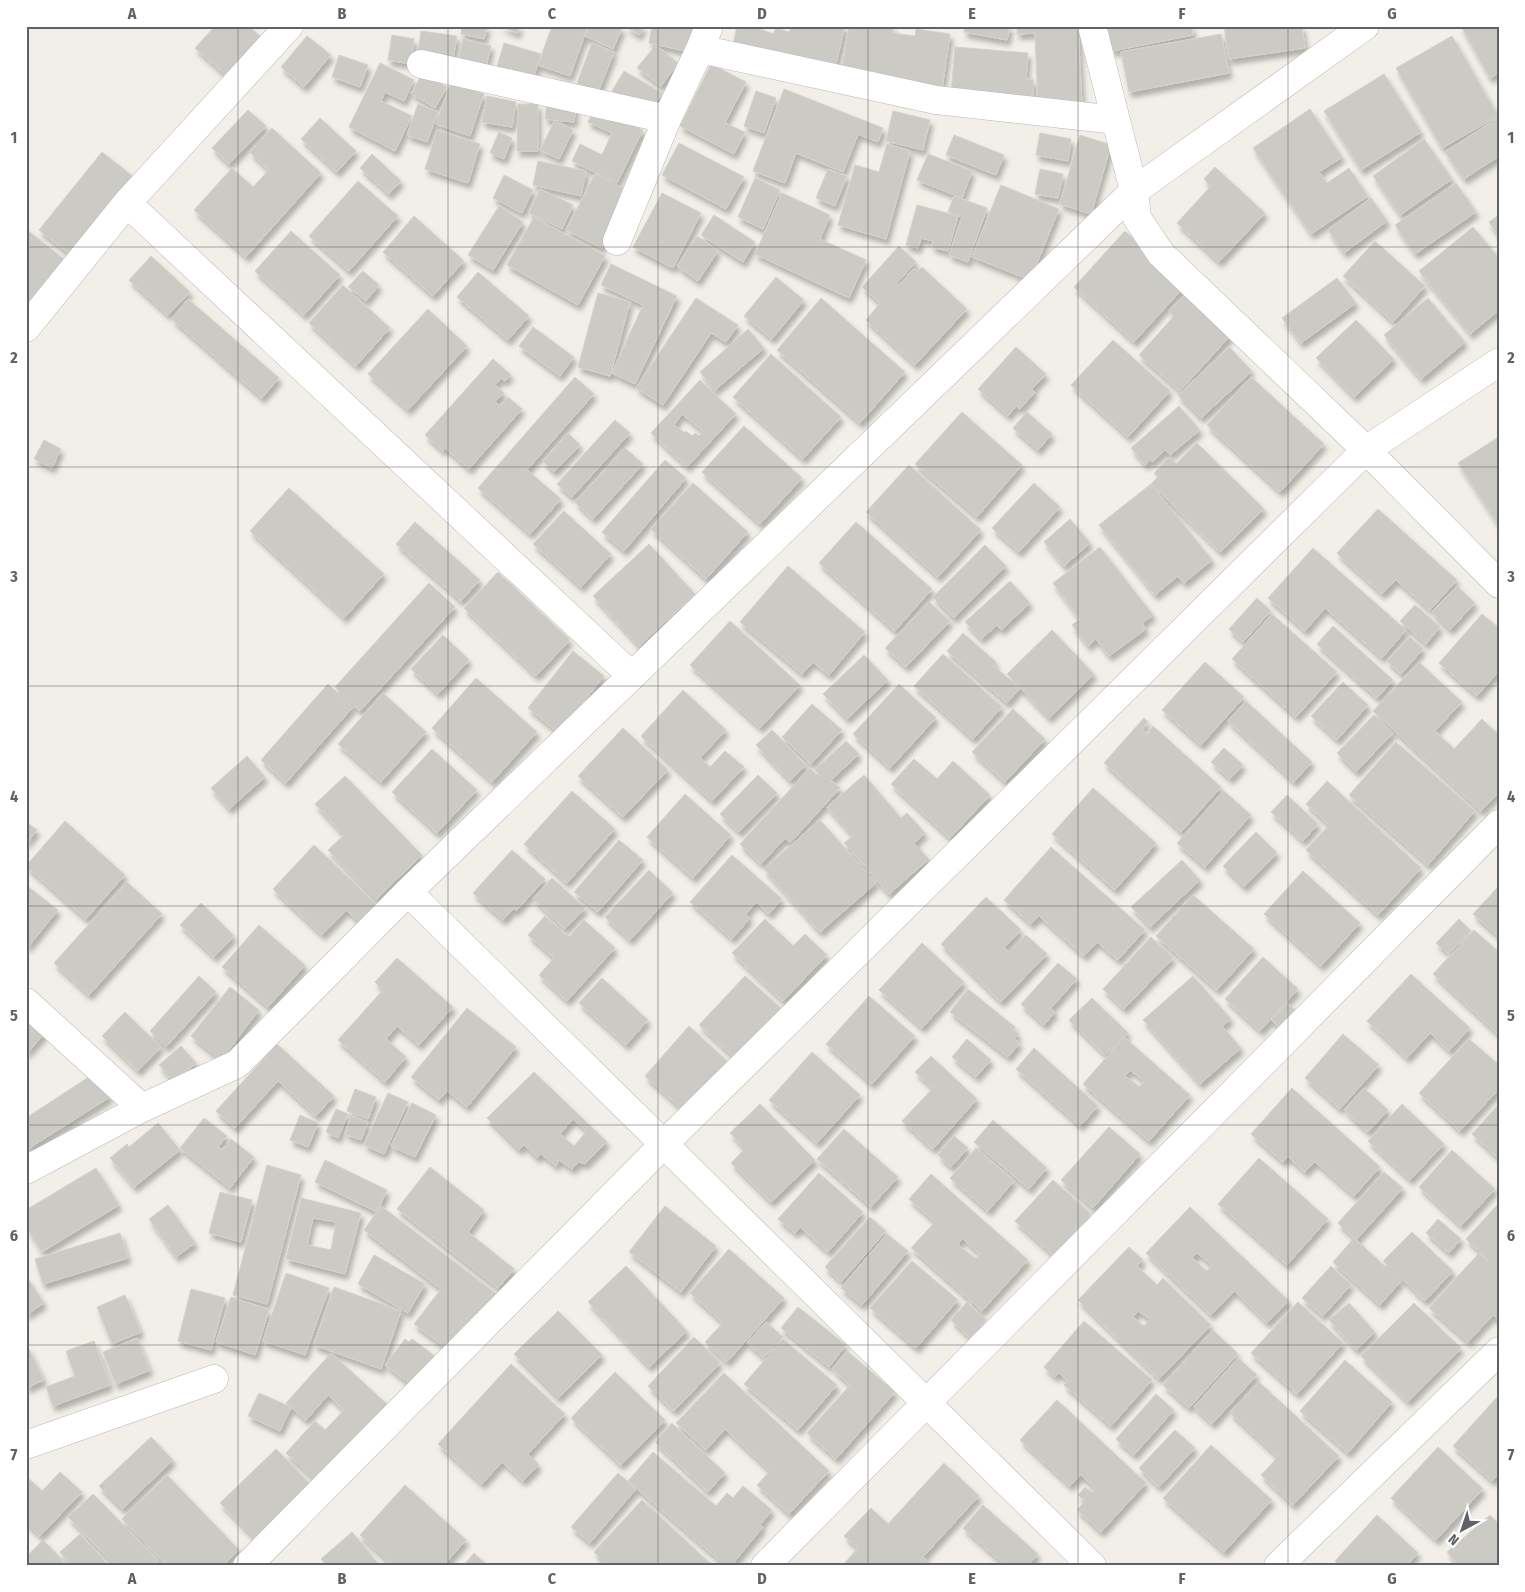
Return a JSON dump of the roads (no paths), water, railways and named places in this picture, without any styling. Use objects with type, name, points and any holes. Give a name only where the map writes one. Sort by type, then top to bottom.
[{"type":"street","points":[[26,328],[127,203],[289,26]]},
{"type":"street","points":[[1092,26],[1134,191],[1137,218],[1161,254],[1366,450],[1499,584]]},
{"type":"street","points":[[26,1170],[142,1108],[237,1064],[408,892],[1134,191],[1365,26]]},
{"type":"street","points":[[617,241],[666,119],[705,38],[936,100],[1116,120]]},
{"type":"street","points":[[421,64],[666,119]]},
{"type":"street","points":[[127,203],[632,676]]},
{"type":"street","points":[[247,1566],[664,1144],[1366,450],[1499,362]]},
{"type":"street","points":[[765,1566],[1499,824]]},
{"type":"street","points":[[408,892],[1092,1566]]},
{"type":"street","points":[[26,1002],[142,1108]]},
{"type":"street","points":[[1278,1566],[1499,1351]]},
{"type":"street","points":[[26,1445],[214,1379]]}]
